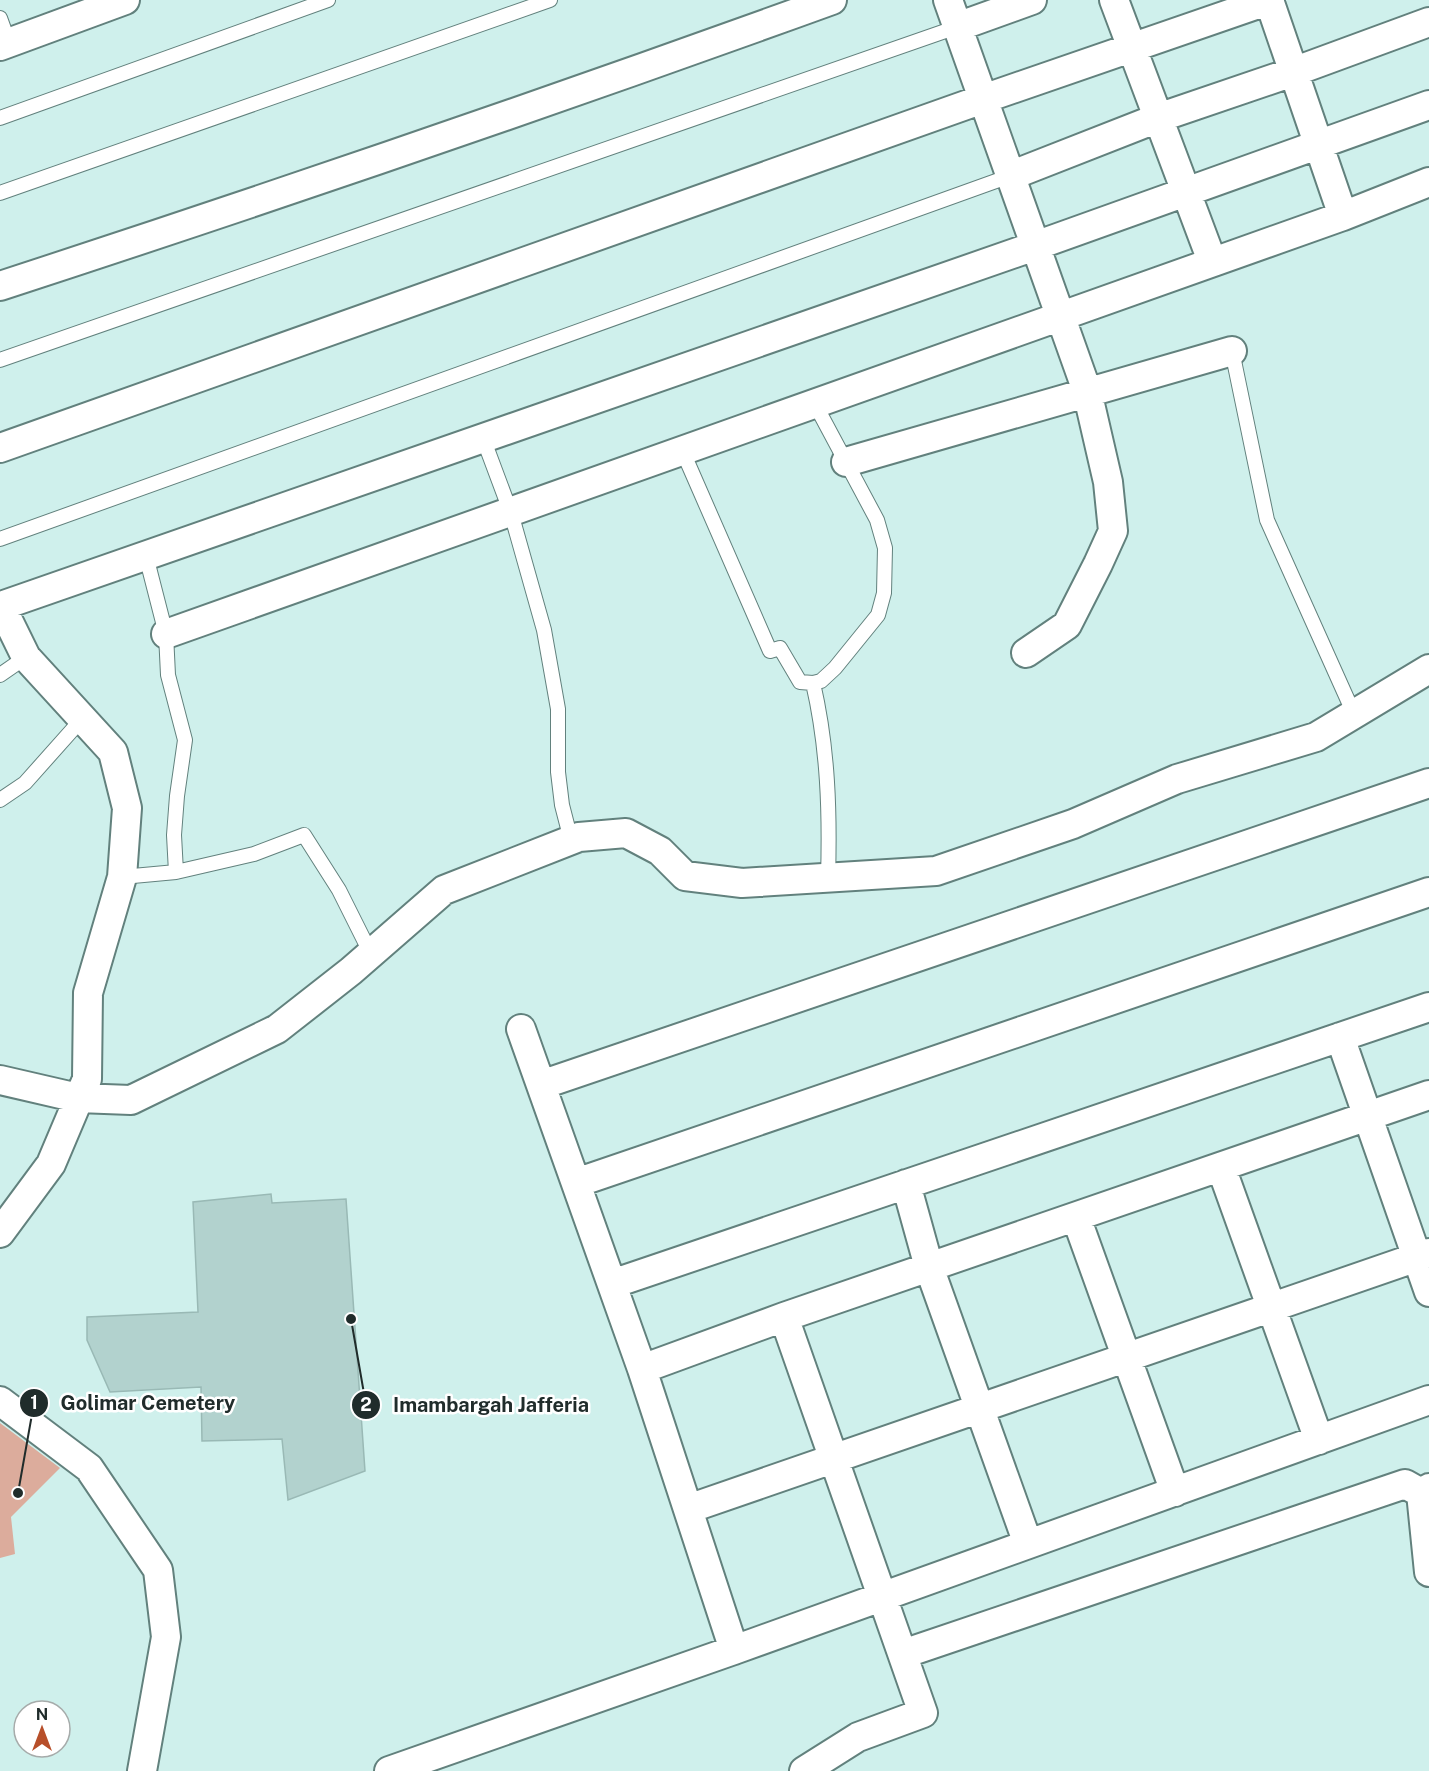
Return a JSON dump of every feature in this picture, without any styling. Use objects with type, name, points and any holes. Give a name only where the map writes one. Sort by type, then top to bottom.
[{"type":"street","points":[[3,36],[125,0]]},
{"type":"street","points":[[0,286],[295,188],[689,52],[832,0]]},
{"type":"street","points":[[948,0],[1087,392],[1108,482],[1113,531],[1067,625],[1026,653]]},
{"type":"street","points":[[957,27],[1032,0]]},
{"type":"street","points":[[1114,0],[1212,261]]},
{"type":"street","points":[[0,448],[983,99],[1269,0],[1343,216]]},
{"type":"street","points":[[1426,0],[1429,8]]},
{"type":"street","points":[[1010,176],[1158,118],[1429,22]]},
{"type":"street","points":[[0,1233],[51,1164],[87,1079],[88,993],[122,877],[127,808],[112,752],[26,657],[1,606],[1035,246],[1429,105]]},
{"type":"street","points":[[166,634],[1343,216],[1429,182]]},
{"type":"street","points":[[846,462],[1232,351]]},
{"type":"street","points":[[0,1080],[78,1098],[131,1100],[277,1029],[371,954],[444,891],[579,837],[626,833],[660,851],[685,876],[742,883],[936,871],[1073,824],[1177,779],[1316,737],[1429,669]]},
{"type":"street","points":[[541,1085],[1429,783]]},
{"type":"street","points":[[576,1183],[1429,892]]},
{"type":"street","points":[[612,1284],[1429,1007]]},
{"type":"street","points":[[521,1029],[642,1369],[734,1650]]},
{"type":"street","points":[[1340,1037],[1368,1117],[1423,1255],[1429,1292]]},
{"type":"street","points":[[642,1369],[784,1317],[1429,1095]]},
{"type":"street","points":[[1221,1167],[1318,1440]]},
{"type":"street","points":[[906,1184],[929,1267],[1028,1544]]},
{"type":"street","points":[[1076,1217],[1175,1491]]},
{"type":"street","points":[[688,1509],[1423,1255]]},
{"type":"street","points":[[784,1317],[924,1713],[858,1737],[804,1771]]},
{"type":"street","points":[[389,1771],[734,1650],[1429,1400]]},
{"type":"street","points":[[0,1401],[89,1468],[158,1570],[166,1637],[142,1771]]},
{"type":"street","points":[[903,1654],[1405,1484],[1425,1490],[1429,1572]]},
{"type":"lane","points":[[0,118],[328,0]]},
{"type":"lane","points":[[0,193],[550,0]]},
{"type":"lane","points":[[0,360],[957,27]]},
{"type":"lane","points":[[0,539],[1010,176]]},
{"type":"lane","points":[[1232,351],[1267,520],[1354,714]]},
{"type":"lane","points":[[683,452],[770,651],[780,648],[800,682],[821,681],[848,653],[878,615],[884,593],[885,548],[878,520],[815,404]]},
{"type":"lane","points":[[483,438],[510,513],[544,630],[558,709],[557,764],[560,794],[571,840]]},
{"type":"lane","points":[[146,556],[166,634],[168,675],[185,740],[174,835],[176,872]]},
{"type":"lane","points":[[0,675],[26,657]]},
{"type":"lane","points":[[813,683],[819,707],[828,783],[830,813],[828,878]]},
{"type":"lane","points":[[0,800],[25,783],[82,719]]},
{"type":"lane","points":[[122,877],[176,872],[254,854],[304,835],[339,890],[371,954]]},
{"type":"shaded area","points":[[0,1423],[60,1468],[11,1517],[15,1554],[0,1558]]},
{"type":"building","points":[[271,1194],[272,1203],[346,1199],[365,1471],[288,1500],[282,1439],[202,1441],[201,1387],[110,1392],[87,1340],[87,1317],[198,1312],[193,1202]]},
{"type":"place","name":"Imambargah Jafferia","points":[[351,1319]]},
{"type":"place","name":"Golimar Cemetery","points":[[18,1493]]}]
